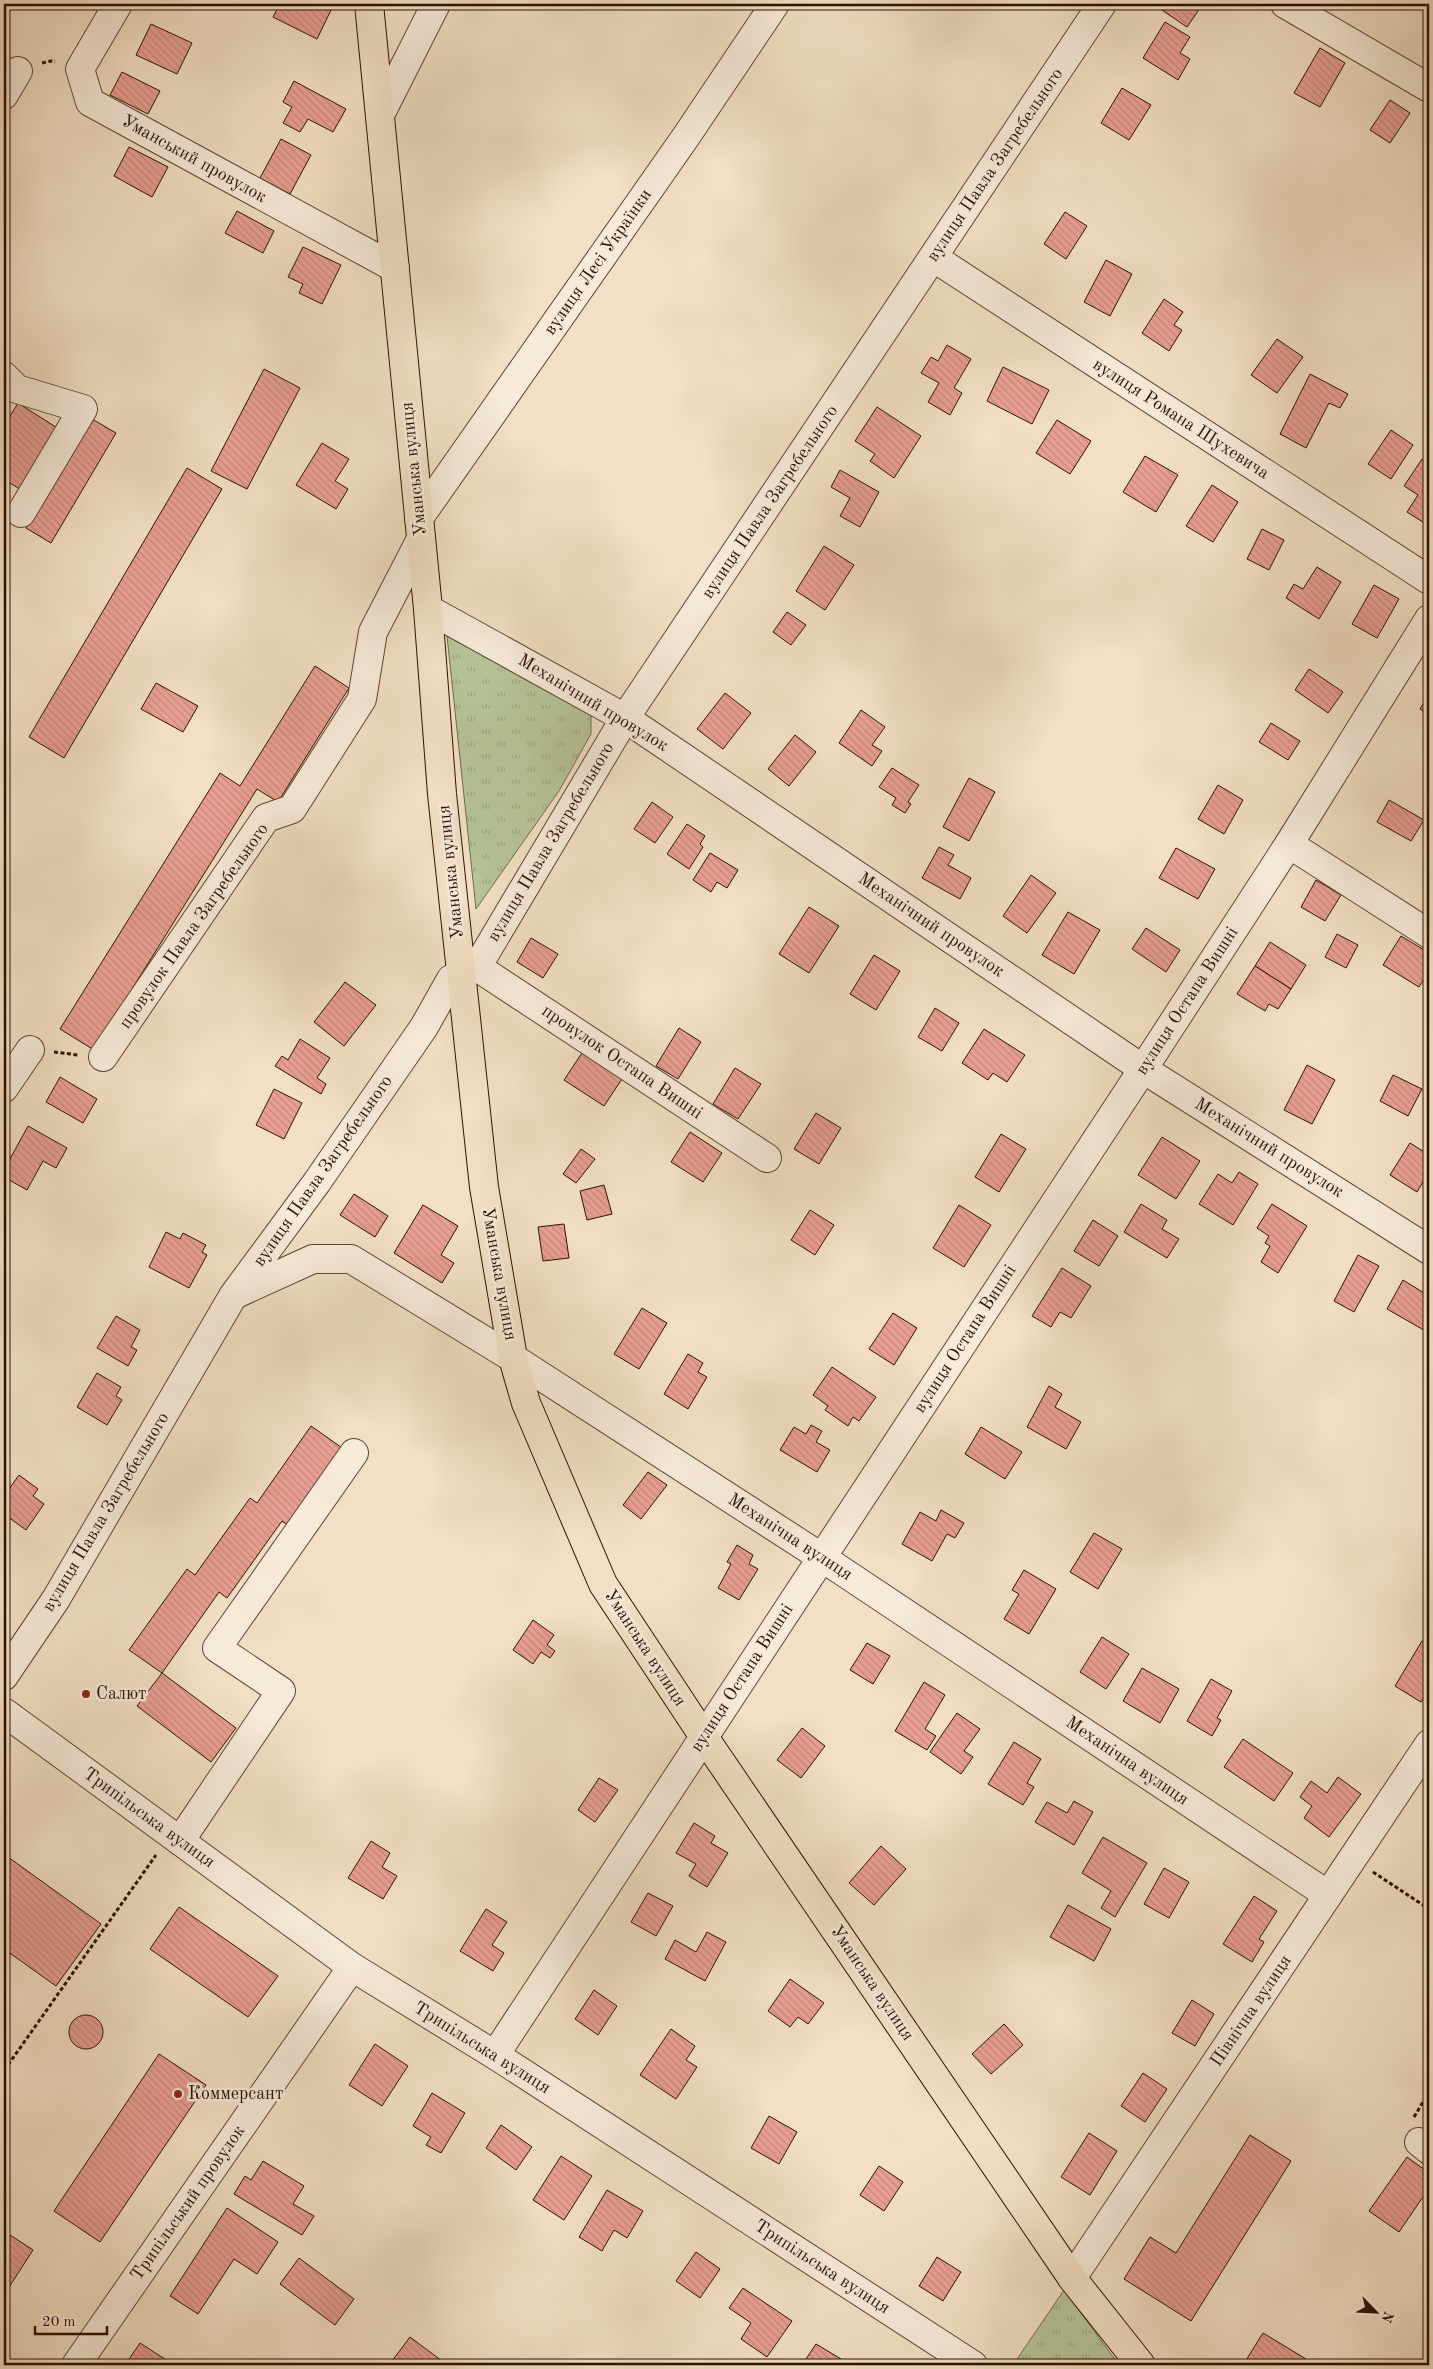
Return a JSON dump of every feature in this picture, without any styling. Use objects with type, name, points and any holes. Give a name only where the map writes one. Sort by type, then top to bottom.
[{"type":"main road","name":"Уманська вулиця","points":[[369,4],[428,609],[442,794],[470,970],[484,1187],[513,1358],[526,1402],[603,1584],[704,1737],[1072,2278],[1141,2365]]},
{"type":"street","points":[[80,69],[118,4]]},
{"type":"street","points":[[380,115],[436,4]]},
{"type":"street","name":"вулиця Лесі Українки","points":[[420,528],[775,4]]},
{"type":"street","name":"вулиця Павла Загребельного","points":[[4,1676],[56,1600],[233,1296],[318,1182],[424,1027],[451,979],[470,970],[625,718],[1102,4]]},
{"type":"street","points":[[1285,4],[1429,88]]},
{"type":"street","name":"Уманський провулок","points":[[80,69],[90,102],[395,268]]},
{"type":"street","points":[[4,95],[18,71]]},
{"type":"street","name":"вулиця Романа Шухевича","points":[[934,258],[1429,580]]},
{"type":"street","points":[[4,376],[17,389],[83,409],[21,513]]},
{"type":"street","name":"провулок Павла Загребельного","points":[[103,1058],[266,818],[292,809],[362,699],[373,632],[420,528]]},
{"type":"street","name":"Механічний провулок","points":[[428,609],[625,718],[1143,1069],[1429,1250]]},
{"type":"street","name":"вулиця Остапа Вишні","points":[[495,2055],[1143,1069],[1289,844],[1429,619]]},
{"type":"street","points":[[1289,844],[1429,934]]},
{"type":"street","name":"провулок Остапа Вишні","points":[[470,970],[766,1158]]},
{"type":"street","points":[[4,1088],[30,1050]]},
{"type":"street","name":"Механічна вулиця","points":[[233,1296],[313,1259],[351,1259],[513,1358],[821,1557],[1328,1895]]},
{"type":"street","points":[[170,1845],[281,1691],[217,1648],[354,1453]]},
{"type":"street","name":"Трипільська вулиця","points":[[4,1712],[170,1845],[352,1967],[495,2055],[973,2365]]},
{"type":"street","name":"Північна вулиця","points":[[1072,2278],[1429,1744]]},
{"type":"street","name":"Трипільський провулок","points":[[76,2365],[352,1967]]},
{"type":"path","points":[[18,71],[51,61],[80,69]]},
{"type":"path","points":[[30,1050],[103,1058]]},
{"type":"path","points":[[8,2066],[170,1845]]},
{"type":"path","points":[[1352,1859],[1429,1909]]},
{"type":"green space","points":[[447,636],[591,715],[591,734],[559,791],[476,909]]},
{"type":"green space","points":[[1064,2290],[1119,2365],[1013,2365]]},
{"type":"building","points":[[84,4],[95,4],[92,8]]},
{"type":"building","points":[[188,4],[205,4],[202,10]]},
{"type":"building","points":[[280,4],[329,4],[333,6],[317,39],[273,17]]},
{"type":"building","points":[[1153,4],[1203,4],[1187,27]]},
{"type":"building","points":[[1165,22],[1190,37],[1180,53],[1190,59],[1178,80],[1143,58]]},
{"type":"building","points":[[151,24],[192,43],[177,74],[136,55]]},
{"type":"building","points":[[1320,48],[1345,63],[1320,107],[1294,93]]},
{"type":"building","points":[[122,72],[160,91],[148,114],[110,95]]},
{"type":"building","points":[[294,81],[346,109],[333,132],[308,119],[300,132],[283,123],[292,107],[283,102]]},
{"type":"building","points":[[1122,88],[1151,105],[1129,140],[1101,123]]},
{"type":"building","points":[[1390,100],[1410,113],[1390,143],[1370,130]]},
{"type":"building","points":[[281,139],[311,155],[290,194],[260,178]]},
{"type":"building","points":[[129,147],[168,167],[152,197],[114,176]]},
{"type":"building","points":[[1429,160],[1429,171],[1424,168]]},
{"type":"building","points":[[237,211],[274,231],[263,253],[225,233]]},
{"type":"building","points":[[1065,212],[1087,226],[1066,259],[1044,244]]},
{"type":"building","points":[[303,247],[341,265],[322,304],[299,293],[303,284],[288,277]]},
{"type":"building","points":[[1106,260],[1132,274],[1110,316],[1084,302]]},
{"type":"building","points":[[1164,299],[1183,312],[1174,325],[1182,330],[1169,351],[1142,333]]},
{"type":"building","points":[[1277,339],[1303,357],[1277,393],[1251,375]]},
{"type":"building","points":[[947,345],[971,359],[954,388],[962,393],[950,415],[928,402],[939,383],[921,373],[931,357],[938,361]]},
{"type":"building","points":[[1003,367],[1049,390],[1032,424],[987,401]]},
{"type":"building","points":[[264,369],[300,388],[247,489],[211,471]]},
{"type":"building","points":[[1310,374],[1348,394],[1340,408],[1329,403],[1306,448],[1280,434]]},
{"type":"building","points":[[18,403],[59,429],[21,490],[4,479],[4,426]]},
{"type":"building","points":[[877,407],[921,436],[894,478],[870,461],[875,454],[855,441]]},
{"type":"building","points":[[92,419],[116,433],[51,543],[26,528]]},
{"type":"building","points":[[1057,420],[1091,441],[1070,474],[1036,453]]},
{"type":"building","points":[[1391,430],[1413,445],[1391,479],[1368,464]]},
{"type":"building","points":[[322,443],[349,459],[335,481],[348,489],[336,509],[296,485]]},
{"type":"building","points":[[1145,456],[1178,475],[1156,512],[1123,492]]},
{"type":"building","points":[[1422,459],[1429,464],[1429,526],[1407,512],[1418,495],[1404,486]]},
{"type":"building","points":[[187,468],[222,489],[64,758],[29,737]]},
{"type":"building","points":[[840,470],[879,492],[860,527],[840,516],[850,498],[831,487]]},
{"type":"building","points":[[1212,485],[1238,502],[1213,542],[1186,526]]},
{"type":"building","points":[[1262,529],[1284,540],[1269,570],[1247,559]]},
{"type":"building","points":[[824,546],[854,565],[825,610],[796,591]]},
{"type":"building","points":[[1317,567],[1341,582],[1319,619],[1286,598],[1294,584],[1303,589]]},
{"type":"building","points":[[1374,585],[1399,599],[1377,638],[1352,624]]},
{"type":"building","points":[[787,612],[806,625],[791,645],[773,632]]},
{"type":"building","points":[[315,666],[349,688],[278,802],[257,789],[94,1050],[60,1029],[220,773],[240,786]]},
{"type":"building","points":[[1309,669],[1343,692],[1328,713],[1295,690]]},
{"type":"building","points":[[156,683],[198,706],[183,732],[141,709]]},
{"type":"building","points":[[725,693],[751,713],[723,749],[697,729]]},
{"type":"building","points":[[1429,694],[1429,715],[1420,709]]},
{"type":"building","points":[[861,710],[885,727],[872,745],[882,751],[872,766],[839,743]]},
{"type":"building","points":[[1271,723],[1300,741],[1288,760],[1259,742]]},
{"type":"building","points":[[795,735],[816,752],[789,786],[768,769]]},
{"type":"building","points":[[892,768],[919,785],[908,802],[911,804],[905,813],[892,805],[896,798],[879,787]]},
{"type":"building","points":[[969,778],[995,792],[969,841],[943,827]]},
{"type":"building","points":[[1218,785],[1243,800],[1224,834],[1198,819]]},
{"type":"building","points":[[1389,800],[1424,820],[1411,841],[1377,822]]},
{"type":"building","points":[[652,802],[673,817],[655,843],[634,829]]},
{"type":"building","points":[[687,824],[705,836],[700,844],[703,847],[689,869],[667,854]]},
{"type":"building","points":[[939,847],[954,855],[948,865],[971,878],[960,899],[922,878]]},
{"type":"building","points":[[1176,848],[1215,869],[1198,899],[1159,878]]},
{"type":"building","points":[[710,853],[738,870],[727,888],[717,882],[711,892],[693,880]]},
{"type":"building","points":[[1031,875],[1056,893],[1027,933],[1003,916]]},
{"type":"building","points":[[1316,880],[1341,895],[1325,921],[1301,907]]},
{"type":"building","points":[[1429,884],[1429,896],[1424,892]]},
{"type":"building","points":[[809,907],[839,926],[809,973],[779,954]]},
{"type":"building","points":[[1068,912],[1100,930],[1074,974],[1042,955]]},
{"type":"building","points":[[1146,928],[1180,950],[1166,972],[1132,949]]},
{"type":"building","points":[[1337,934],[1358,945],[1346,968],[1325,957]]},
{"type":"building","points":[[1401,936],[1429,953],[1429,971],[1419,987],[1383,965]]},
{"type":"building","points":[[531,938],[558,954],[543,978],[517,962]]},
{"type":"building","points":[[1270,942],[1306,965],[1291,989],[1255,966]]},
{"type":"building","points":[[874,955],[900,971],[876,1010],[850,994]]},
{"type":"building","points":[[1255,966],[1291,989],[1278,1009],[1269,1004],[1265,1011],[1237,994]]},
{"type":"building","points":[[345,982],[376,1005],[344,1046],[314,1022]]},
{"type":"building","points":[[935,1008],[959,1023],[942,1051],[918,1037]]},
{"type":"building","points":[[679,1028],[701,1042],[678,1079],[656,1066]]},
{"type":"building","points":[[984,1029],[1025,1055],[1007,1082],[993,1073],[988,1080],[962,1063]]},
{"type":"building","points":[[300,1039],[330,1058],[317,1078],[326,1084],[321,1094],[275,1066],[282,1056],[288,1060]]},
{"type":"building","points":[[582,1053],[622,1079],[604,1106],[564,1080]]},
{"type":"building","points":[[1307,1065],[1335,1080],[1312,1124],[1284,1110]]},
{"type":"building","points":[[735,1068],[761,1084],[738,1119],[713,1104]]},
{"type":"building","points":[[1393,1075],[1422,1089],[1408,1116],[1380,1101]]},
{"type":"building","points":[[60,1077],[97,1099],[83,1123],[46,1102]]},
{"type":"building","points":[[274,1089],[302,1103],[284,1139],[256,1125]]},
{"type":"building","points":[[816,1113],[841,1128],[819,1164],[794,1149]]},
{"type":"building","points":[[28,1126],[67,1148],[56,1168],[43,1161],[27,1190],[4,1177],[4,1170]]},
{"type":"building","points":[[690,1132],[722,1153],[703,1182],[671,1162]]},
{"type":"building","points":[[1001,1134],[1026,1149],[999,1192],[975,1177]]},
{"type":"building","points":[[1162,1137],[1200,1161],[1176,1199],[1138,1175]]},
{"type":"building","points":[[1410,1143],[1429,1155],[1429,1172],[1417,1192],[1390,1175]]},
{"type":"building","points":[[581,1149],[595,1159],[576,1183],[563,1174]]},
{"type":"building","points":[[1239,1172],[1258,1184],[1233,1225],[1199,1204],[1218,1174],[1232,1183]]},
{"type":"building","points":[[604,1185],[612,1214],[587,1220],[580,1191]]},
{"type":"building","points":[[354,1194],[388,1216],[375,1237],[340,1215]]},
{"type":"building","points":[[1141,1204],[1167,1220],[1162,1229],[1179,1239],[1167,1258],[1124,1232]]},
{"type":"building","points":[[1272,1204],[1307,1226],[1278,1273],[1261,1262],[1270,1246],[1265,1243],[1269,1236],[1257,1228]]},
{"type":"building","points":[[423,1205],[458,1226],[441,1255],[454,1263],[442,1283],[394,1253]]},
{"type":"building","points":[[959,1205],[991,1225],[964,1267],[933,1248]]},
{"type":"building","points":[[810,1210],[834,1225],[815,1255],[791,1240]]},
{"type":"building","points":[[1093,1220],[1118,1236],[1099,1266],[1074,1251]]},
{"type":"building","points":[[564,1224],[569,1258],[543,1261],[538,1227]]},
{"type":"building","points":[[166,1232],[180,1239],[183,1233],[206,1245],[202,1252],[207,1255],[189,1288],[149,1267]]},
{"type":"building","points":[[1358,1255],[1379,1266],[1354,1312],[1334,1301]]},
{"type":"building","points":[[1062,1268],[1091,1286],[1071,1318],[1060,1312],[1051,1327],[1032,1316]]},
{"type":"building","points":[[1403,1280],[1429,1296],[1429,1333],[1387,1309]]},
{"type":"building","points":[[642,1308],[667,1323],[639,1369],[614,1354]]},
{"type":"building","points":[[893,1313],[917,1328],[894,1365],[869,1349]]},
{"type":"building","points":[[116,1316],[140,1330],[131,1347],[137,1350],[128,1366],[97,1348]]},
{"type":"building","points":[[688,1354],[703,1363],[698,1372],[707,1377],[688,1409],[664,1394]]},
{"type":"building","points":[[832,1367],[876,1397],[859,1421],[853,1417],[848,1426],[825,1410],[828,1406],[813,1395]]},
{"type":"building","points":[[97,1373],[121,1387],[116,1396],[122,1400],[107,1425],[77,1407]]},
{"type":"building","points":[[1049,1386],[1062,1394],[1055,1407],[1081,1422],[1066,1449],[1027,1427]]},
{"type":"building","points":[[811,1425],[822,1431],[816,1442],[830,1450],[817,1472],[780,1450],[794,1427],[806,1434]]},
{"type":"building","points":[[311,1426],[345,1450],[291,1527],[282,1521],[227,1598],[219,1592],[162,1673],[129,1650],[187,1569],[195,1575],[250,1498],[257,1503]]},
{"type":"building","points":[[981,1427],[1022,1452],[1005,1479],[965,1454]]},
{"type":"building","points":[[648,1472],[667,1485],[641,1519],[623,1505]]},
{"type":"building","points":[[19,1475],[38,1489],[33,1496],[44,1504],[26,1530],[4,1514],[4,1496]]},
{"type":"building","points":[[941,1510],[964,1523],[955,1538],[947,1534],[932,1561],[902,1544],[920,1512],[936,1521]]},
{"type":"building","points":[[1094,1533],[1122,1549],[1098,1589],[1070,1572]]},
{"type":"building","points":[[737,1545],[753,1555],[749,1564],[758,1569],[739,1600],[718,1588],[731,1564],[727,1562]]},
{"type":"building","points":[[1024,1570],[1056,1589],[1029,1634],[1004,1619],[1019,1594],[1012,1590]]},
{"type":"building","points":[[533,1620],[554,1635],[547,1645],[555,1651],[550,1658],[541,1652],[533,1664],[513,1650]]},
{"type":"building","points":[[1102,1637],[1129,1654],[1106,1689],[1080,1672]]},
{"type":"building","points":[[1422,1641],[1429,1646],[1429,1689],[1421,1702],[1395,1686]]},
{"type":"building","points":[[867,1643],[890,1656],[873,1684],[850,1670]]},
{"type":"building","points":[[1142,1668],[1179,1689],[1160,1723],[1123,1701]]},
{"type":"building","points":[[162,1673],[236,1728],[211,1762],[137,1706]]},
{"type":"building","points":[[1211,1679],[1232,1691],[1217,1718],[1221,1720],[1212,1736],[1187,1721]]},
{"type":"building","points":[[924,1682],[945,1695],[925,1729],[936,1736],[927,1750],[895,1731]]},
{"type":"building","points":[[957,1713],[980,1729],[964,1751],[973,1757],[961,1774],[930,1752]]},
{"type":"building","points":[[802,1728],[825,1746],[801,1778],[777,1760]]},
{"type":"building","points":[[1243,1739],[1293,1773],[1274,1801],[1224,1767]]},
{"type":"building","points":[[1014,1742],[1041,1759],[1027,1783],[1034,1787],[1023,1805],[988,1784]]},
{"type":"building","points":[[1338,1777],[1361,1794],[1329,1837],[1304,1818],[1312,1806],[1300,1797],[1311,1781],[1327,1793]]},
{"type":"building","points":[[599,1778],[618,1790],[595,1822],[578,1810]]},
{"type":"building","points":[[1074,1801],[1093,1812],[1074,1845],[1035,1822],[1047,1802],[1067,1813]]},
{"type":"building","points":[[694,1823],[715,1836],[711,1843],[728,1853],[707,1887],[689,1876],[696,1864],[676,1853]]},
{"type":"building","points":[[1103,1837],[1147,1863],[1115,1917],[1101,1908],[1111,1891],[1082,1873]]},
{"type":"building","points":[[371,1841],[390,1853],[382,1867],[397,1876],[383,1899],[348,1878]]},
{"type":"building","points":[[881,1846],[906,1869],[874,1905],[849,1883]]},
{"type":"building","points":[[8,1857],[101,1924],[56,1986],[4,1949],[4,1864]]},
{"type":"building","points":[[1164,1868],[1189,1882],[1169,1918],[1144,1904]]},
{"type":"building","points":[[648,1893],[673,1906],[656,1936],[631,1922]]},
{"type":"building","points":[[1254,1896],[1277,1911],[1259,1939],[1264,1942],[1252,1962],[1223,1944]]},
{"type":"building","points":[[1068,1905],[1111,1929],[1094,1961],[1050,1937]]},
{"type":"building","points":[[179,1907],[278,1976],[248,2017],[150,1949]]},
{"type":"building","points":[[486,1909],[507,1922],[492,1945],[504,1953],[493,1971],[460,1951]]},
{"type":"building","points":[[707,1932],[726,1942],[705,1981],[665,1959],[675,1940],[696,1952]]},
{"type":"building","points":[[790,1979],[824,2003],[808,2024],[798,2017],[790,2027],[768,2011]]},
{"type":"building","points":[[594,1990],[617,2006],[598,2035],[575,2019]]},
{"type":"building","points":[[1192,2000],[1214,2014],[1195,2046],[1172,2033]]},
{"type":"building","points":[[86,2015],[93,2016],[98,2020],[102,2025],[102,2039],[98,2044],[93,2048],[86,2049],[79,2048],[74,2044],[70,2039],[69,2032],[70,2025],[74,2020],[79,2016]]},
{"type":"building","points":[[1004,2024],[1023,2045],[991,2074],[972,2054]]},
{"type":"building","points":[[671,2029],[695,2046],[686,2060],[697,2067],[676,2099],[640,2075]]},
{"type":"building","points":[[375,2044],[408,2066],[382,2106],[349,2085]]},
{"type":"building","points":[[159,2054],[206,2085],[100,2242],[54,2211]]},
{"type":"building","points":[[1143,2073],[1167,2089],[1145,2122],[1121,2106]]},
{"type":"building","points":[[432,2093],[465,2113],[441,2153],[426,2145],[431,2137],[413,2126]]},
{"type":"building","points":[[769,2116],[797,2132],[779,2164],[751,2148]]},
{"type":"building","points":[[501,2125],[532,2147],[516,2170],[486,2148]]},
{"type":"building","points":[[1089,2133],[1117,2151],[1090,2195],[1061,2177]]},
{"type":"building","points":[[1250,2135],[1291,2161],[1191,2321],[1124,2279],[1150,2237],[1176,2253]]},
{"type":"building","points":[[561,2156],[592,2176],[564,2220],[533,2200]]},
{"type":"building","points":[[1407,2157],[1429,2173],[1429,2188],[1399,2232],[1369,2211]]},
{"type":"building","points":[[263,2161],[304,2186],[293,2204],[314,2216],[302,2235],[234,2194],[245,2176],[251,2180]]},
{"type":"building","points":[[879,2166],[903,2182],[884,2211],[860,2195]]},
{"type":"building","points":[[607,2190],[643,2211],[627,2238],[614,2230],[602,2251],[579,2237]]},
{"type":"building","points":[[227,2208],[278,2242],[257,2274],[234,2259],[198,2314],[170,2296]]},
{"type":"building","points":[[4,2231],[33,2250],[4,2295]]},
{"type":"building","points":[[696,2252],[720,2269],[700,2298],[676,2281]]},
{"type":"building","points":[[937,2257],[961,2272],[943,2301],[919,2286]]},
{"type":"building","points":[[299,2258],[354,2299],[335,2325],[280,2284]]},
{"type":"building","points":[[743,2288],[792,2321],[767,2357],[741,2339],[751,2323],[729,2308]]},
{"type":"building","points":[[1263,2333],[1306,2359],[1302,2365],[1243,2365]]},
{"type":"building","points":[[410,2337],[442,2361],[440,2365],[389,2365]]},
{"type":"building","points":[[140,2343],[174,2365],[125,2365]]},
{"type":"building","points":[[816,2344],[851,2365],[802,2365]]},
{"type":"place","name":"Салют","points":[[86,1694]]},
{"type":"place","name":"Коммерсант","points":[[178,2094]]}]
